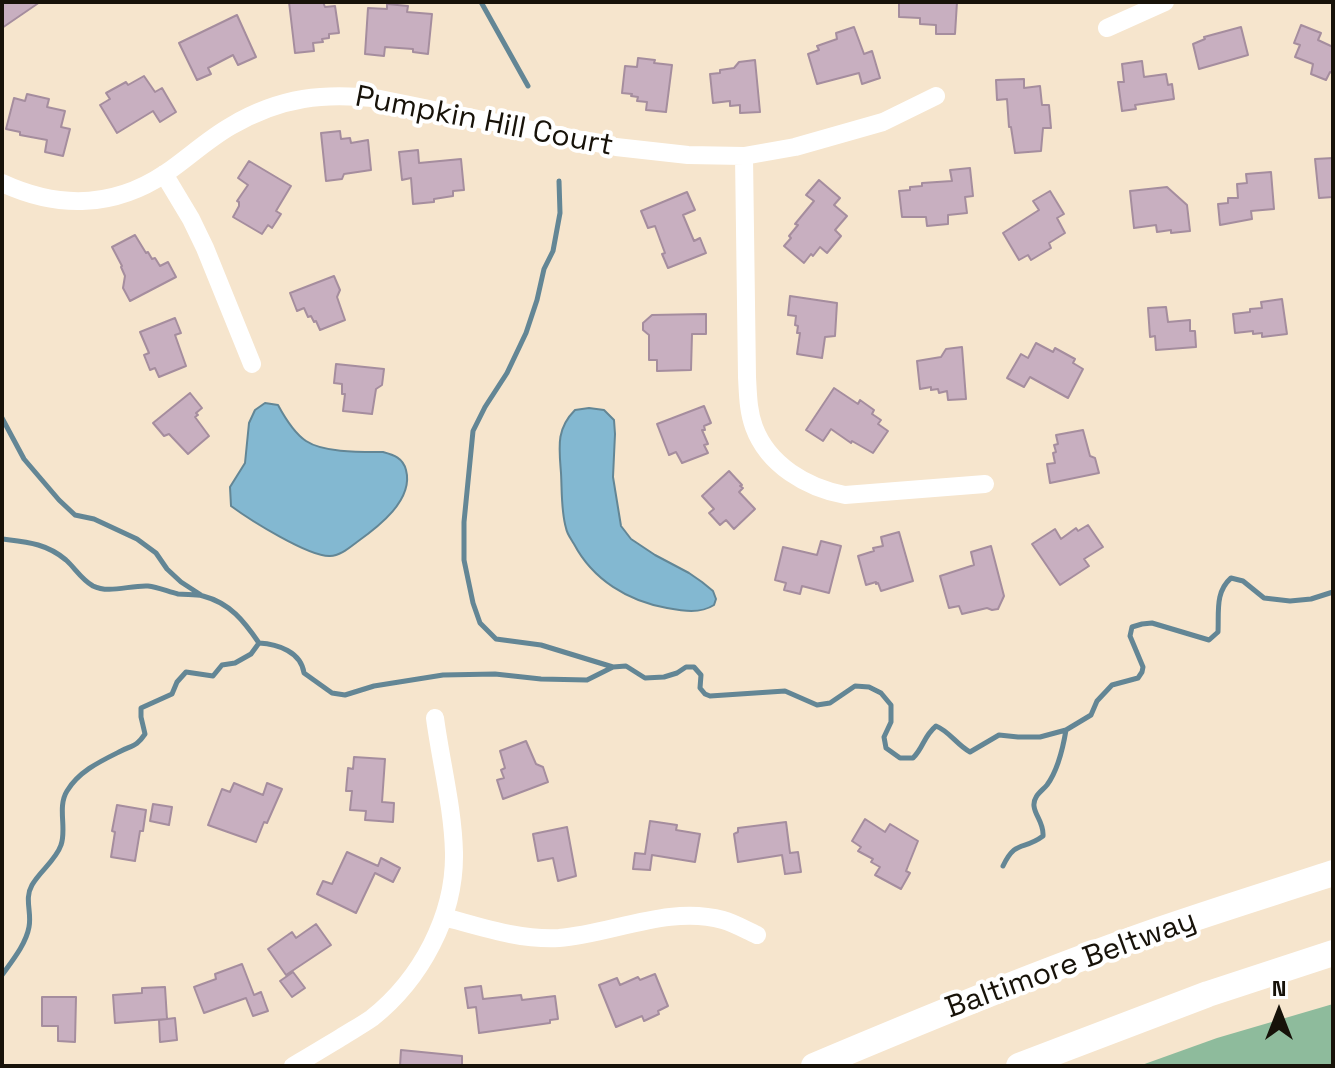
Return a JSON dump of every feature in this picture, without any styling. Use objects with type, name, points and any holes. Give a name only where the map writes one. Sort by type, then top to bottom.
[{"type":"highway","name":"Baltimore Beltway","points":[[814,1066],[1078,959],[1333,873]]},
{"type":"highway","points":[[1019,1066],[1208,994],[1333,953]]},
{"type":"street","points":[[1107,28],[1165,2]]},
{"type":"street","name":"Pumpkin Hill Court","points":[[2,183],[48,200],[73,202],[92,201],[138,189],[230,126],[261,111],[319,95],[380,99],[654,153],[744,156],[795,147],[883,122],[936,96]]},
{"type":"street","points":[[744,156],[749,406],[754,428],[766,449],[783,467],[806,483],[827,492],[845,495],[985,484]]},
{"type":"street","points":[[164,174],[205,248],[252,364]]},
{"type":"street","points":[[293,1066],[371,1018],[400,992],[429,951],[444,917],[451,889],[453,833],[435,718]]},
{"type":"street","points":[[444,917],[524,938],[557,938],[596,934],[665,917],[696,915],[724,920],[757,935]]},
{"type":"green space","points":[[1333,1004],[1333,1066],[1139,1066],[1217,1038]]},
{"type":"water","points":[[265,403],[278,405],[298,434],[314,445],[343,451],[383,452],[398,458],[405,466],[407,481],[400,502],[375,529],[341,553],[330,556],[308,551],[231,506],[230,487],[245,463],[249,423],[255,410]]},
{"type":"water","points":[[575,410],[604,410],[614,420],[613,477],[621,526],[631,539],[713,591],[716,599],[714,605],[703,610],[685,611],[639,600],[601,578],[582,557],[564,521],[560,447],[562,431],[569,417]]},
{"type":"building","points":[[2,2],[40,2],[2,28]]},
{"type":"building","points":[[289,2],[323,2],[325,7],[335,6],[339,33],[329,34],[329,38],[322,39],[323,42],[313,43],[314,51],[295,53]]},
{"type":"building","points":[[899,2],[957,2],[955,34],[936,34],[936,25],[920,24],[920,18],[899,17]]},
{"type":"building","points":[[387,4],[408,6],[407,12],[432,14],[428,54],[413,52],[413,49],[385,47],[384,56],[365,54],[368,8],[387,9]]},
{"type":"building","points":[[237,15],[256,57],[238,65],[233,55],[208,68],[211,74],[197,80],[179,43]]},
{"type":"building","points":[[1301,25],[1321,33],[1318,40],[1333,47],[1333,73],[1330,72],[1326,80],[1311,74],[1313,64],[1295,57],[1300,45],[1294,43]]},
{"type":"building","points":[[854,27],[864,54],[872,51],[880,78],[862,84],[859,73],[817,84],[808,54],[819,50],[817,46],[837,39],[836,33]]},
{"type":"building","points":[[1241,27],[1248,55],[1199,69],[1193,44],[1204,37]]},
{"type":"building","points":[[638,58],[672,65],[666,112],[646,110],[647,102],[637,101],[638,97],[632,94],[622,93],[625,66],[637,67]]},
{"type":"building","points":[[755,60],[760,112],[740,113],[740,105],[730,106],[730,101],[713,103],[710,74],[734,68],[739,62]]},
{"type":"building","points":[[1142,61],[1144,77],[1166,74],[1168,85],[1172,84],[1174,99],[1135,105],[1136,109],[1122,111],[1118,82],[1124,82],[1122,64]]},
{"type":"building","points":[[144,76],[155,92],[162,88],[176,112],[160,122],[153,111],[117,133],[100,105],[110,99],[106,93]]},
{"type":"building","points":[[1024,79],[1024,88],[1040,86],[1042,105],[1049,105],[1051,128],[1043,128],[1041,151],[1015,153],[1007,99],[997,100],[996,80]]},
{"type":"building","points":[[27,94],[49,99],[47,107],[65,111],[61,127],[70,129],[63,156],[45,152],[47,140],[6,129],[14,98],[25,101]]},
{"type":"building","points":[[340,131],[341,139],[350,138],[351,143],[368,140],[371,170],[344,174],[342,179],[326,181],[321,133]]},
{"type":"building","points":[[418,150],[419,163],[461,159],[464,190],[453,191],[453,196],[434,199],[434,202],[413,204],[411,178],[402,180],[399,152]]},
{"type":"building","points":[[1333,158],[1333,197],[1319,198],[1315,159]]},
{"type":"building","points":[[249,161],[291,186],[276,211],[281,214],[272,228],[268,225],[262,234],[233,217],[239,206],[237,201],[248,185],[238,178]]},
{"type":"building","points":[[970,168],[973,196],[965,197],[967,213],[948,215],[948,224],[927,226],[926,217],[902,217],[899,191],[922,186],[922,183],[952,181],[950,170]]},
{"type":"building","points":[[1271,172],[1274,209],[1251,211],[1252,219],[1220,225],[1218,204],[1228,203],[1228,198],[1238,198],[1237,184],[1247,183],[1246,174]]},
{"type":"building","points":[[819,180],[840,198],[834,205],[847,216],[835,230],[841,236],[827,253],[820,247],[804,263],[784,246],[798,225],[795,224],[814,201],[806,195]]},
{"type":"building","points":[[1167,187],[1187,205],[1190,231],[1157,232],[1156,225],[1134,228],[1130,191]]},
{"type":"building","points":[[1050,191],[1064,214],[1057,218],[1065,233],[1049,243],[1051,248],[1031,260],[1028,255],[1019,260],[1003,233],[1039,210],[1033,201]]},
{"type":"building","points":[[687,192],[695,210],[683,215],[694,241],[700,238],[706,253],[668,268],[655,226],[648,228],[641,211]]},
{"type":"building","points":[[135,235],[146,253],[155,258],[160,266],[168,262],[176,277],[130,301],[123,288],[125,276],[122,266],[112,247]]},
{"type":"building","points":[[334,276],[340,290],[337,297],[345,320],[320,330],[304,308],[297,311],[290,293]]},
{"type":"building","points":[[790,296],[837,303],[835,336],[825,337],[822,358],[797,354],[800,333],[797,333],[798,326],[795,325],[796,316],[788,315]]},
{"type":"building","points":[[1282,299],[1287,334],[1262,337],[1262,333],[1253,334],[1253,331],[1235,333],[1233,314],[1262,308],[1261,302]]},
{"type":"building","points":[[1166,307],[1168,322],[1190,320],[1190,331],[1195,331],[1196,347],[1156,350],[1155,336],[1150,337],[1148,308]]},
{"type":"building","points":[[706,314],[706,334],[692,334],[691,370],[657,371],[657,360],[649,360],[649,335],[643,330],[643,323],[652,315]]},
{"type":"building","points":[[175,318],[181,333],[175,335],[186,366],[159,377],[155,368],[150,370],[144,355],[149,353],[140,332]]},
{"type":"building","points":[[1036,343],[1053,352],[1055,348],[1075,359],[1073,363],[1083,369],[1068,398],[1030,377],[1024,387],[1007,378],[1021,354],[1028,358]]},
{"type":"building","points":[[962,347],[966,399],[948,400],[947,391],[939,393],[938,389],[931,390],[931,387],[920,389],[917,361],[941,357],[946,349]]},
{"type":"building","points":[[336,364],[384,369],[382,385],[376,389],[372,414],[343,411],[345,394],[342,394],[342,384],[334,383]]},
{"type":"building","points":[[834,388],[858,404],[860,400],[874,410],[872,414],[881,420],[878,424],[888,431],[873,453],[831,429],[823,441],[806,430]]},
{"type":"building","points":[[190,393],[202,408],[195,417],[209,436],[188,454],[169,434],[164,436],[153,423]]},
{"type":"building","points":[[704,406],[711,423],[702,430],[708,453],[682,463],[676,452],[669,455],[657,424]]},
{"type":"building","points":[[1083,430],[1090,456],[1095,458],[1099,473],[1050,483],[1047,464],[1055,463],[1056,435]]},
{"type":"building","points":[[729,471],[742,485],[739,492],[755,509],[734,529],[726,520],[720,525],[709,513],[714,509],[702,496]]},
{"type":"building","points":[[1088,525],[1103,547],[1084,559],[1089,566],[1060,585],[1032,544],[1055,529],[1061,539],[1076,528],[1078,531]]},
{"type":"building","points":[[899,532],[913,581],[881,591],[876,582],[866,585],[858,556],[883,546],[881,537]]},
{"type":"building","points":[[821,541],[841,546],[829,593],[802,586],[800,594],[784,590],[786,583],[775,580],[783,547],[817,555]]},
{"type":"building","points":[[991,546],[1004,596],[998,609],[987,608],[962,614],[959,606],[949,608],[940,576],[974,565],[971,552]]},
{"type":"building","points":[[526,741],[536,764],[543,767],[548,782],[503,799],[497,780],[504,778],[501,770],[505,768],[500,751]]},
{"type":"building","points":[[354,757],[385,759],[382,802],[394,803],[393,822],[365,820],[366,811],[350,810],[352,791],[346,791],[348,768],[353,769]]},
{"type":"building","points":[[234,783],[263,795],[267,783],[282,789],[256,842],[208,825],[222,789],[230,792]]},
{"type":"building","points":[[153,804],[172,807],[169,825],[150,821]]},
{"type":"building","points":[[117,805],[146,810],[135,861],[111,857]]},
{"type":"building","points":[[865,819],[885,832],[890,824],[918,841],[906,871],[910,873],[901,889],[875,875],[880,867],[858,851],[861,847],[852,841]]},
{"type":"building","points":[[650,821],[677,825],[676,830],[700,834],[695,862],[652,855],[650,870],[633,869],[635,853],[645,854]]},
{"type":"building","points":[[786,822],[790,853],[798,852],[801,872],[785,874],[782,855],[738,862],[734,834],[738,828]]},
{"type":"building","points":[[567,827],[576,876],[558,881],[553,858],[538,861],[533,834]]},
{"type":"building","points":[[347,852],[378,866],[381,858],[400,868],[393,882],[375,873],[356,913],[317,894],[323,881],[332,884]]},
{"type":"building","points":[[316,924],[331,945],[286,975],[268,949],[292,932],[296,938]]},
{"type":"building","points":[[242,964],[254,995],[261,992],[268,1011],[253,1016],[246,998],[204,1013],[194,987],[216,979],[215,974]]},
{"type":"building","points":[[293,972],[305,988],[292,997],[280,981]]},
{"type":"building","points":[[655,974],[668,1006],[644,1021],[642,1016],[616,1027],[599,985],[617,978],[620,985]]},
{"type":"building","points":[[481,986],[483,999],[521,995],[522,1000],[555,996],[558,1019],[550,1020],[550,1023],[479,1033],[476,1007],[468,1008],[465,988]]},
{"type":"building","points":[[165,987],[167,1019],[115,1023],[113,995],[142,993],[142,988]]},
{"type":"building","points":[[42,997],[76,997],[75,1042],[58,1041],[58,1026],[42,1026]]},
{"type":"building","points":[[175,1018],[177,1040],[160,1042],[159,1020]]},
{"type":"building","points":[[401,1050],[462,1056],[462,1066],[400,1066]]},
{"type":"waterway","points":[[481,2],[528,86]]},
{"type":"waterway","points":[[559,181],[560,213],[553,251],[544,269],[526,333],[473,431],[464,522],[464,560],[480,623],[496,639],[541,645],[613,667]]},
{"type":"waterway","points":[[2,418],[24,459],[75,515],[94,519],[137,539],[156,553],[181,582],[201,595]]},
{"type":"waterway","points":[[2,539],[36,544],[51,550],[99,588],[148,586],[213,599],[236,614],[259,643],[281,647],[293,655],[304,673],[332,693],[345,695],[374,686],[443,675],[495,674],[587,680],[613,667],[626,666],[645,678],[664,677],[686,667],[694,667],[701,675],[700,688],[710,696],[785,691],[817,705],[830,703],[855,686],[869,687],[881,693],[891,705],[891,722],[884,737],[886,748],[900,758],[913,758],[936,726],[970,752],[999,735],[1040,737],[1066,730],[1091,715],[1097,701],[1112,685],[1138,678],[1142,672],[1143,667],[1130,636],[1132,627],[1152,623],[1209,640],[1218,632],[1220,596],[1231,578],[1243,581],[1264,598],[1290,601],[1333,592]]},
{"type":"waterway","points":[[2,975],[27,933],[32,885],[61,845],[64,797],[72,784],[91,767],[140,741],[145,734],[141,708],[172,694],[186,672],[213,676],[222,665],[235,663],[251,654],[259,643]]},
{"type":"waterway","points":[[1003,866],[1012,852],[1043,836],[1034,802],[1054,773],[1066,730]]}]
